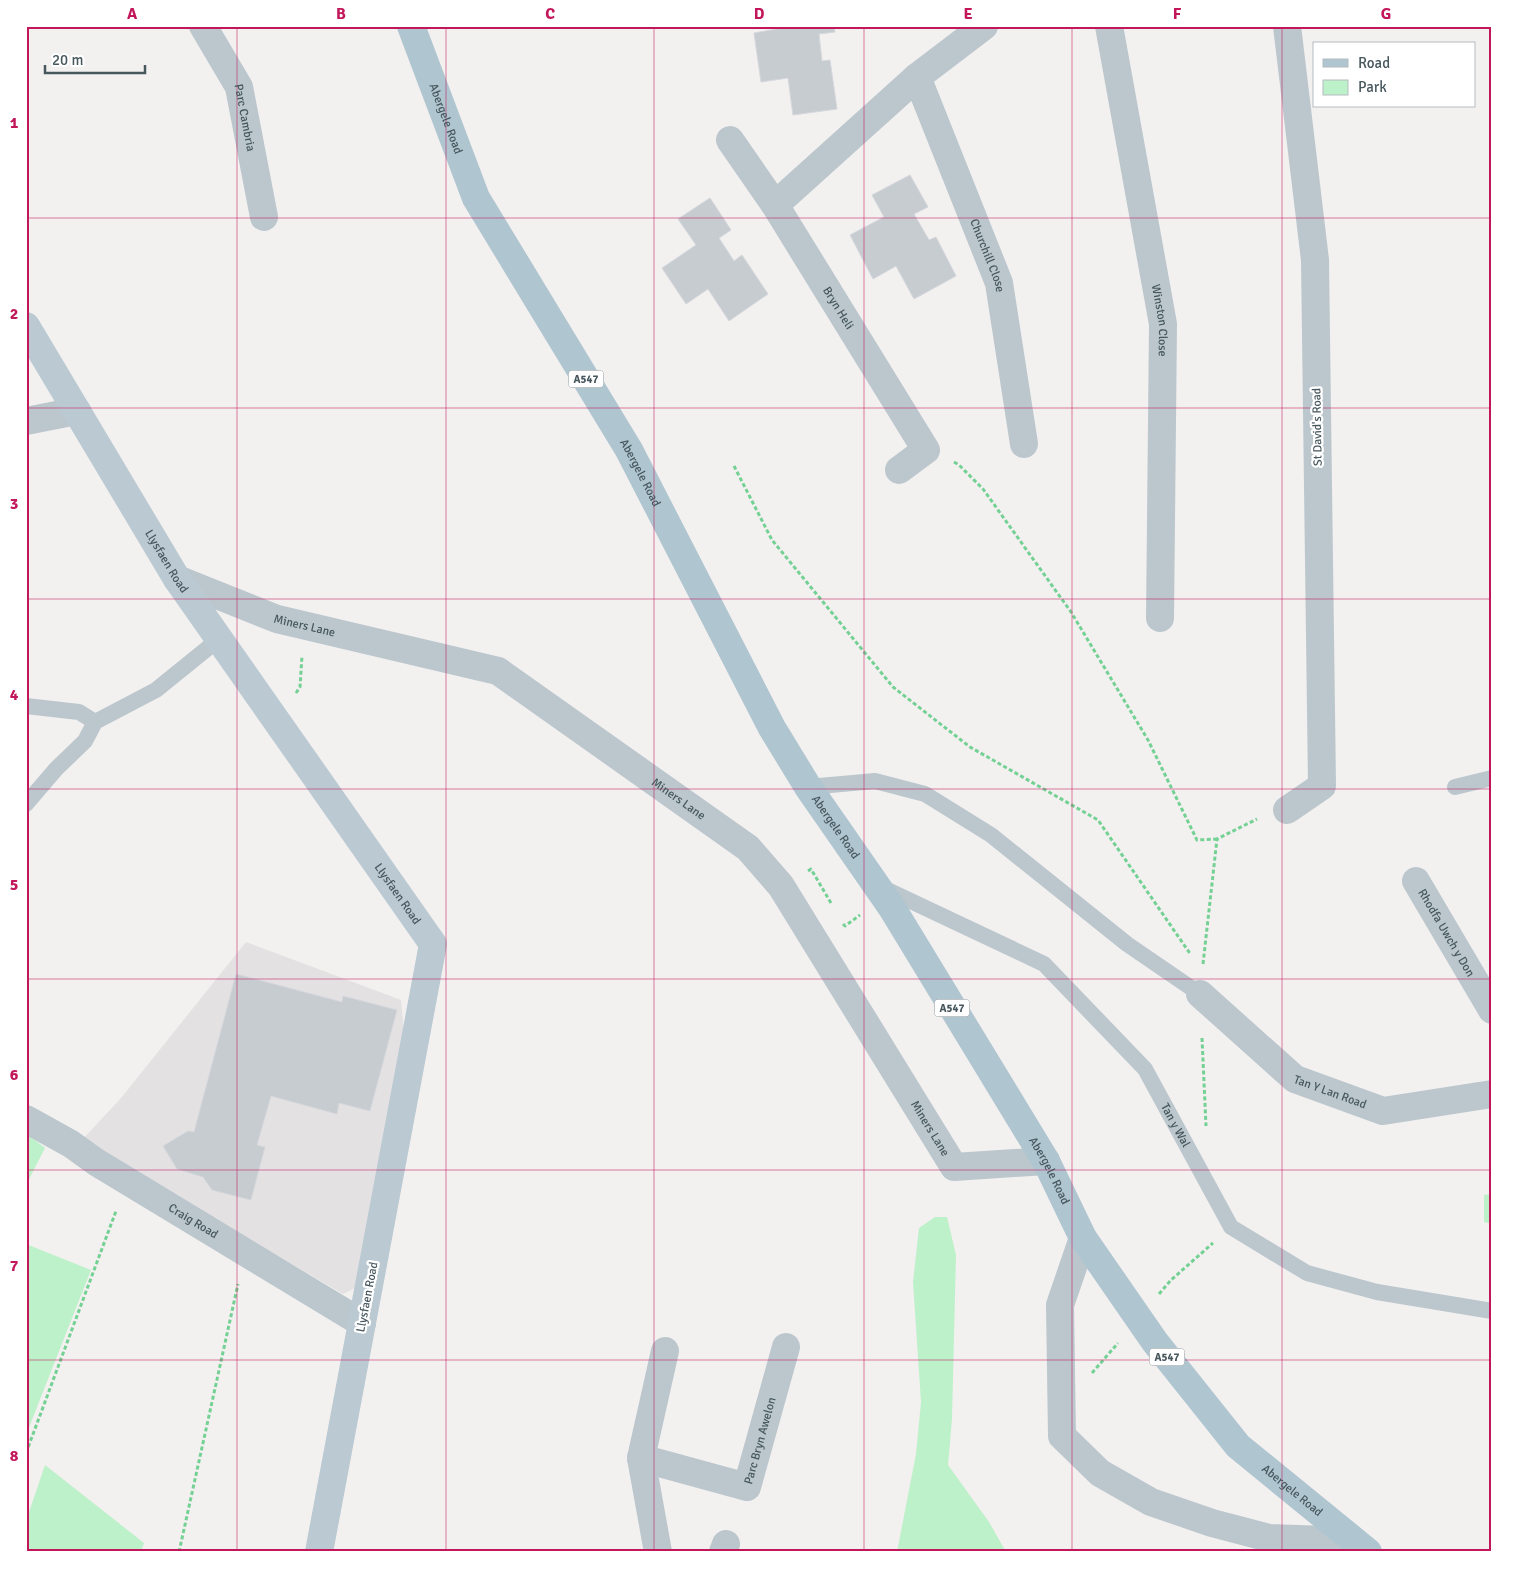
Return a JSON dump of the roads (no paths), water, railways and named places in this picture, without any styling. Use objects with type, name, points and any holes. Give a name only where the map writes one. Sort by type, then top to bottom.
[{"type":"main road","name":"Abergele Road","points":[[411,26],[476,198],[630,450],[772,728],[808,787],[876,885],[1046,1161],[1082,1238],[1155,1342],[1238,1446],[1361,1546]]},
{"type":"street","name":"Parc Cambria","points":[[203,26],[239,87],[264,217]]},
{"type":"street","points":[[775,204],[917,77],[984,26]]},
{"type":"street","name":"Winston Close","points":[[1109,26],[1163,324],[1160,618]]},
{"type":"street","name":"St David's Road","points":[[1286,810],[1322,786],[1315,260],[1287,26]]},
{"type":"street","name":"Churchill Close","points":[[917,77],[998,283],[1024,444]]},
{"type":"street","name":"Bryn Heli","points":[[730,140],[775,204],[926,450],[899,470]]},
{"type":"street","name":"Llysfaen Road","points":[[26,326],[177,578],[433,944],[319,1552]]},
{"type":"street","points":[[26,421],[77,411]]},
{"type":"street","name":"Miners Lane","points":[[177,578],[277,619],[498,671],[748,848],[782,886],[954,1167],[1046,1161]]},
{"type":"street","name":"Rhodfa Uwch y Don","points":[[1416,881],[1492,1010]]},
{"type":"street","name":"Tan Y Lan Road","points":[[1201,983],[1295,1079],[1383,1111],[1492,1094]]},
{"type":"street","name":"Craig Road","points":[[26,1119],[71,1144],[96,1162],[362,1323]]},
{"type":"street","points":[[1082,1238],[1060,1305],[1062,1436],[1100,1473],[1151,1502],[1212,1523],[1269,1538],[1361,1546]]},
{"type":"street","name":"Parc Bryn Awelon","points":[[641,1458],[747,1487],[786,1347]]},
{"type":"street","points":[[658,1552],[641,1458],[665,1352]]},
{"type":"lane","points":[[26,804],[56,769],[85,741],[95,722],[156,690],[219,639]]},
{"type":"lane","points":[[26,706],[79,712],[95,722]]},
{"type":"lane","points":[[1455,787],[1492,778]]},
{"type":"lane","points":[[808,787],[875,781],[925,794],[991,835],[1127,944],[1201,983]]},
{"type":"lane","name":"Tan y Wal","points":[[876,885],[1044,964],[1145,1069],[1231,1228],[1307,1273],[1378,1292],[1492,1311]]}]
